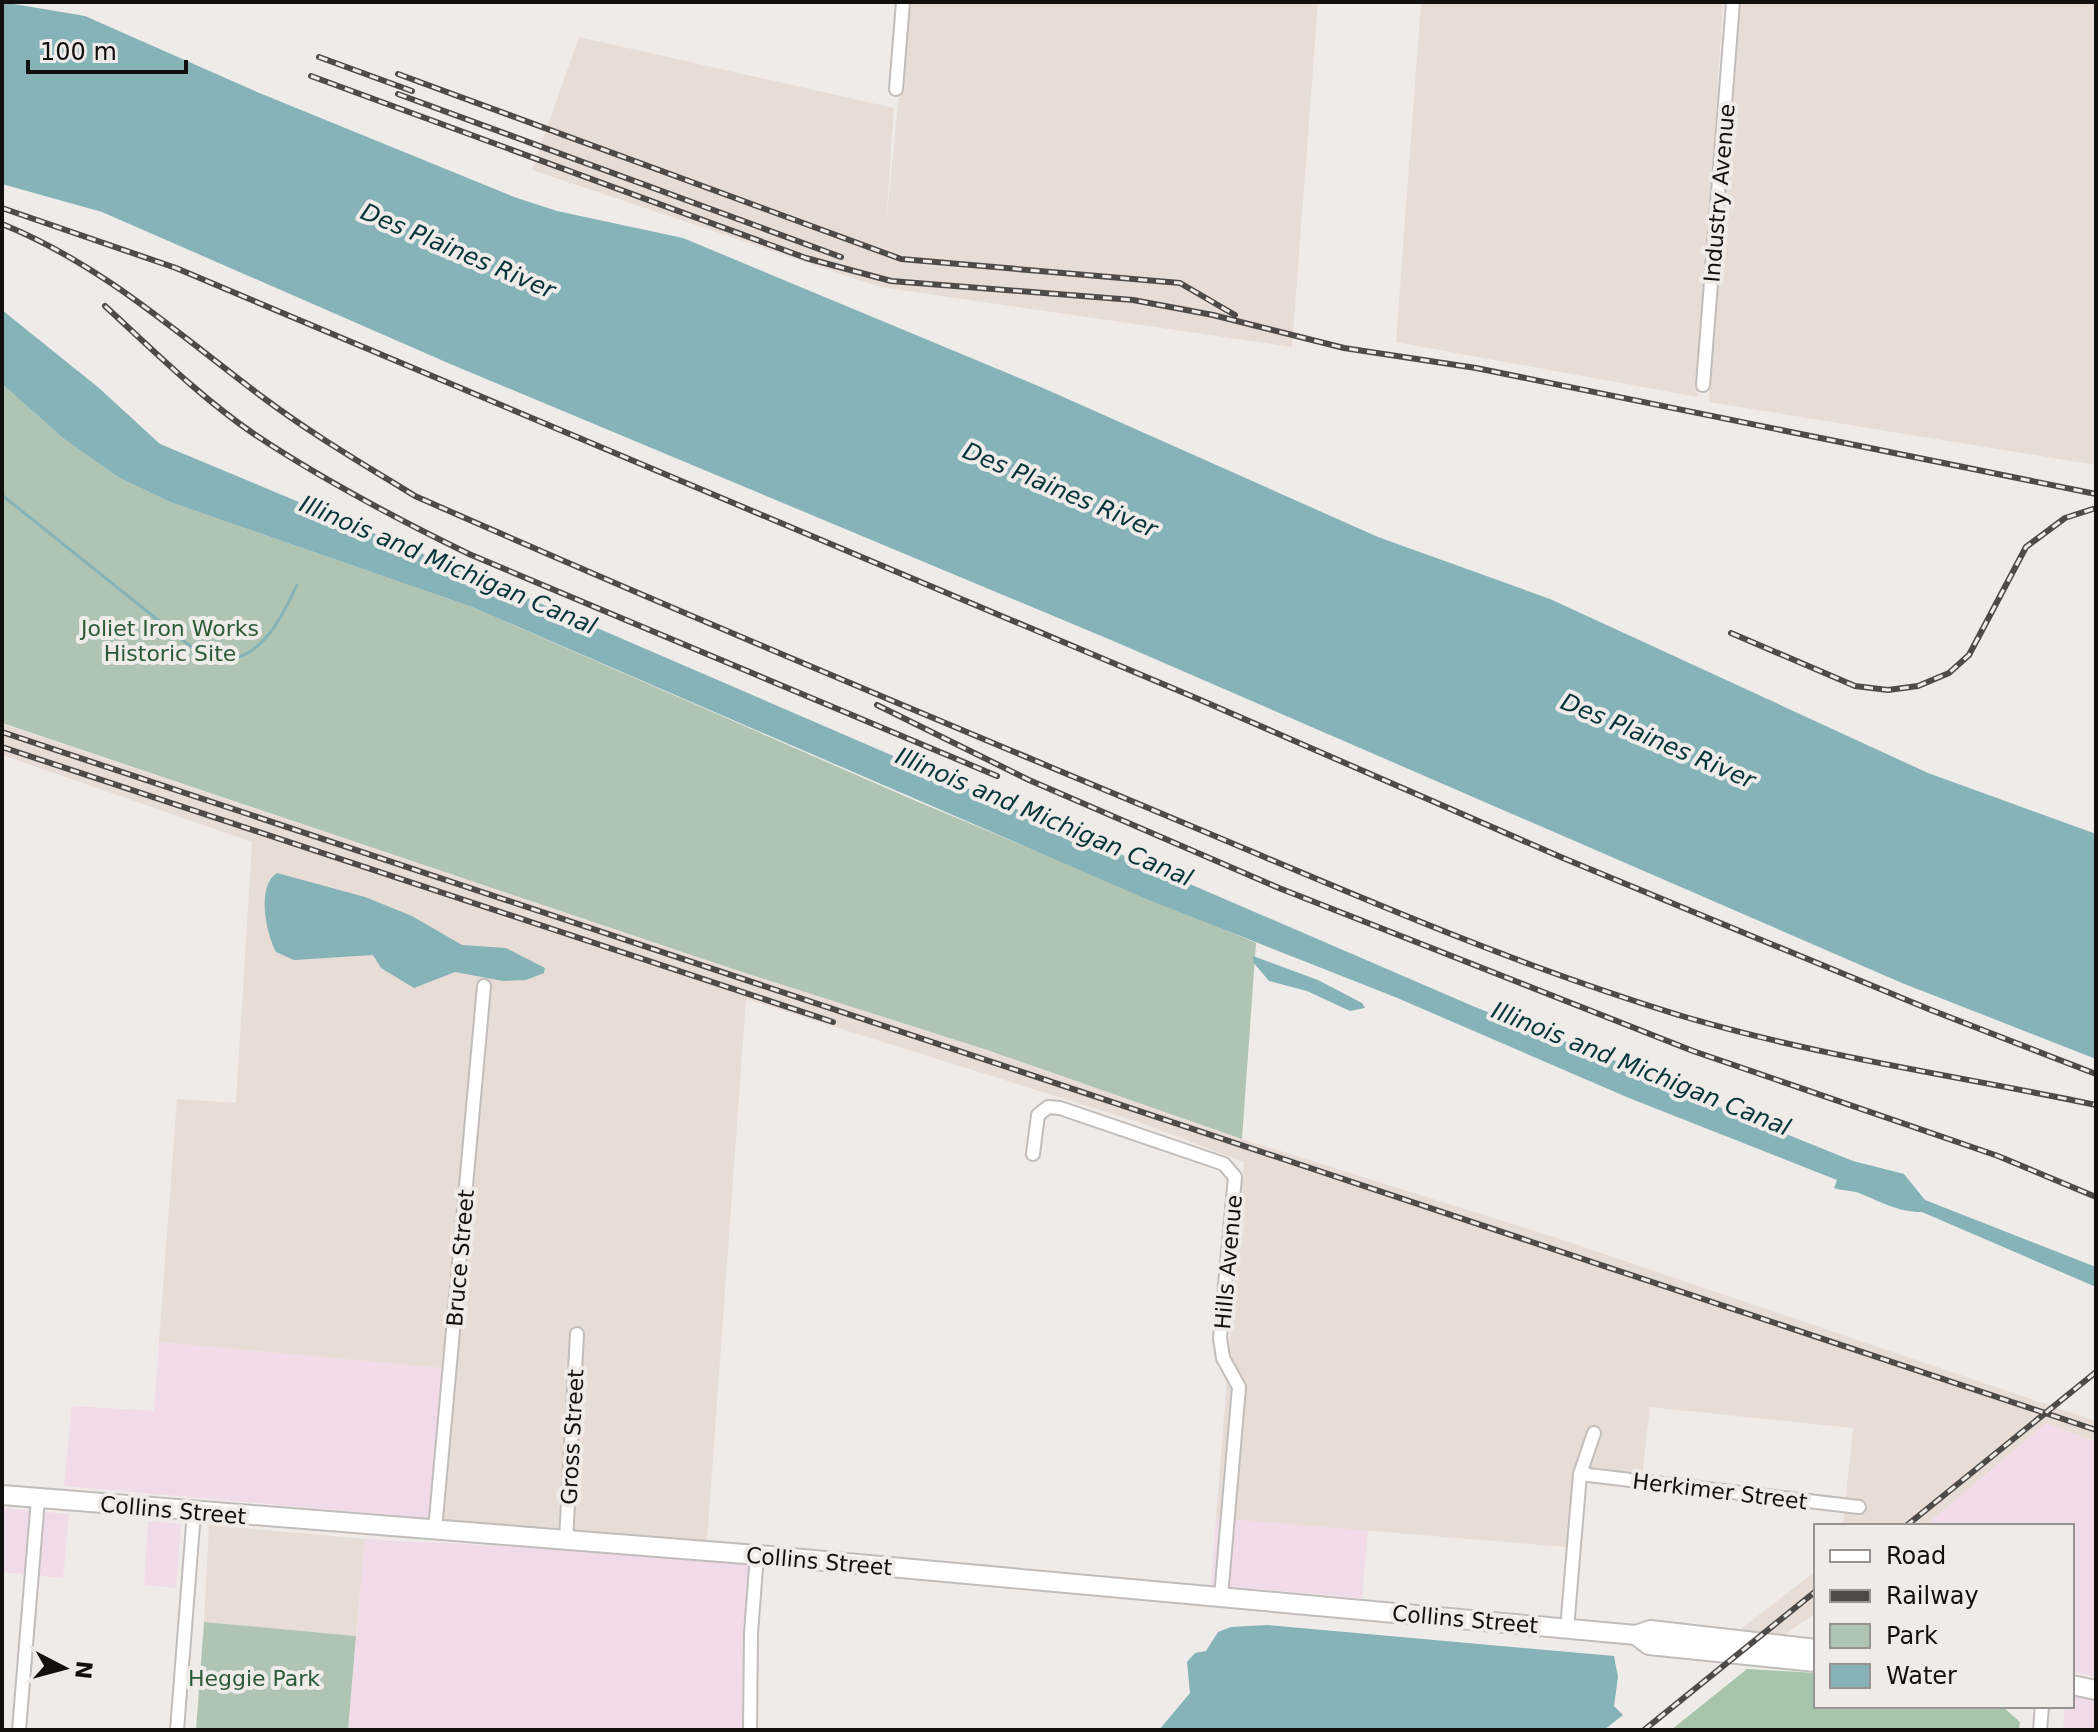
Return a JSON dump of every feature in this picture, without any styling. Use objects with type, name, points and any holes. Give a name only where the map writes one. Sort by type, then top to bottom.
[{"type":"main road","name":"Collins Street","points":[[2,1495],[757,1555],[1636,1635],[1650,1630],[1814,1649]]},
{"type":"main road","name":"Collins Street","points":[[1636,1635],[1649,1645],[1814,1662]]},
{"type":"main road","points":[[2074,1685],[2096,1690]]},
{"type":"street","points":[[896,89],[903,2]]},
{"type":"street","name":"Industry Avenue","points":[[1703,385],[1733,2]]},
{"type":"street","name":"Bruce Street","points":[[435,1530],[484,986]]},
{"type":"street","name":"Hills Avenue","points":[[1033,1154],[1038,1115],[1048,1107],[1060,1108],[1224,1164],[1235,1177],[1220,1338],[1223,1358],[1239,1387],[1221,1597]]},
{"type":"street","name":"Gross Street","points":[[566,1540],[577,1334]]},
{"type":"street","points":[[1567,1629],[1580,1474],[1594,1433]]},
{"type":"street","name":"Herkimer Street","points":[[1580,1474],[1859,1507]]},
{"type":"street","points":[[19,1730],[38,1499]]},
{"type":"street","points":[[177,1730],[194,1512]]},
{"type":"street","points":[[750,1730],[751,1633],[757,1555]]},
{"type":"street","points":[[2040,1730],[2042,1708]]},
{"type":"shaded area","points":[[908,2],[1318,2],[1292,347],[880,287],[532,170],[579,37],[894,108],[886,226]]},
{"type":"shaded area","points":[[1421,2],[1723,2],[1698,397],[1396,342]]},
{"type":"shaded area","points":[[1733,2],[2096,2],[2096,465],[1709,402]]},
{"type":"shaded area","points":[[2,724],[733,969],[987,1050],[1242,1139],[1557,1238],[2096,1421],[2096,1442],[2046,1423],[1927,1524],[1843,1524],[1853,1428],[1650,1407],[1641,1486],[1584,1479],[1578,1548],[1216,1518],[1244,1162],[1138,1122],[746,999],[707,1542],[437,1519],[453,1369],[159,1342],[177,1099],[236,1103],[252,842],[2,755]]},
{"type":"shaded area","points":[[159,1342],[454,1369],[437,1519],[64,1486],[72,1406],[154,1411]]},
{"type":"shaded area","points":[[2046,1423],[2096,1442],[2096,1677],[2074,1672],[2074,1524],[1927,1524]]},
{"type":"shaded area","points":[[2,1508],[69,1514],[63,1578],[2,1572]]},
{"type":"shaded area","points":[[1216,1518],[1368,1530],[1362,1598],[1211,1585]]},
{"type":"shaded area","points":[[148,1521],[181,1524],[176,1588],[144,1585]]},
{"type":"shaded area","points":[[209,1525],[365,1539],[356,1636],[204,1622]]},
{"type":"shaded area","points":[[365,1539],[753,1559],[747,1730],[348,1730]]},
{"type":"shaded area","points":[[1814,1573],[1814,1614],[1779,1638],[1733,1635]]},
{"type":"shaded area","points":[[2074,1692],[2096,1697],[2096,1730],[2063,1730],[2065,1708],[2074,1708]]},
{"type":"green space","name":"Joliet Iron Works Historic Site","points":[[2,384],[64,439],[118,477],[170,502],[472,607],[916,801],[1256,943],[1242,1139],[987,1050],[733,969],[2,723]]},
{"type":"green space","name":"Heggie Park","points":[[204,1622],[356,1636],[348,1730],[196,1730]]},
{"type":"green space","points":[[1747,1669],[1814,1673],[1814,1708],[2004,1708],[2020,1722],[2019,1730],[1671,1730]]},
{"type":"water","name":"Des Plaines River","points":[[2,2],[85,16],[257,92],[514,197],[557,211],[683,238],[1043,388],[1378,537],[1550,599],[1928,773],[2096,834],[2096,1059],[1902,983],[1118,643],[448,363],[102,212],[2,184]]},
{"type":"water","name":"Illinois and Michigan Canal","points":[[2,310],[99,388],[160,444],[495,584],[1475,1007],[1616,1061],[1660,1083],[1853,1161],[1904,1174],[1925,1200],[2096,1267],[2096,1287],[1922,1212],[1897,1208],[1859,1193],[1834,1188],[1837,1180],[1629,1098],[1395,997],[1149,900],[472,607],[170,502],[118,477],[64,439],[2,384]]},
{"type":"water","points":[[277,873],[365,897],[412,916],[462,945],[506,948],[545,968],[544,973],[526,980],[503,981],[455,972],[414,988],[381,968],[373,955],[294,960],[276,952],[266,922],[267,888]]},
{"type":"water","points":[[1253,956],[1318,980],[1362,1003],[1365,1008],[1350,1011],[1307,991],[1269,981],[1253,962]]},
{"type":"water","points":[[1267,1625],[1614,1656],[1618,1677],[1614,1706],[1623,1715],[1604,1730],[1159,1730],[1190,1693],[1187,1662],[1195,1653],[1206,1651],[1218,1632],[1231,1627]]},
{"type":"waterway","points":[[2,495],[194,649],[206,653],[232,658],[253,649],[276,624],[297,585]]},
{"type":"railway","points":[[319,57],[412,91]]},
{"type":"railway","points":[[398,74],[901,259],[1180,283],[1235,315]]},
{"type":"railway","points":[[311,76],[806,258],[891,281],[1133,300],[1213,315],[1344,348],[1476,368],[2096,494]]},
{"type":"railway","points":[[398,94],[841,257]]},
{"type":"railway","points":[[2,208],[176,268],[1196,698],[1563,858],[1931,1010],[2096,1074]]},
{"type":"railway","points":[[2,224],[38,240],[105,279],[280,410],[415,496],[876,694],[1415,920],[1614,994],[1784,1043],[2096,1105]]},
{"type":"railway","points":[[105,306],[177,373],[234,420],[306,467],[387,512],[469,554],[997,776]]},
{"type":"railway","points":[[1731,633],[1855,686],[1888,690],[1918,686],[1949,673],[1969,655],[2026,547],[2065,518],[2096,508]]},
{"type":"railway","points":[[877,705],[1029,780],[1279,888],[1693,1051],[1998,1156],[2096,1197]]},
{"type":"railway","points":[[2,732],[2096,1430]]},
{"type":"railway","points":[[2,747],[833,1022]]},
{"type":"railway","points":[[1908,1524],[2096,1372]]},
{"type":"railway","points":[[1644,1730],[1814,1593]]}]
